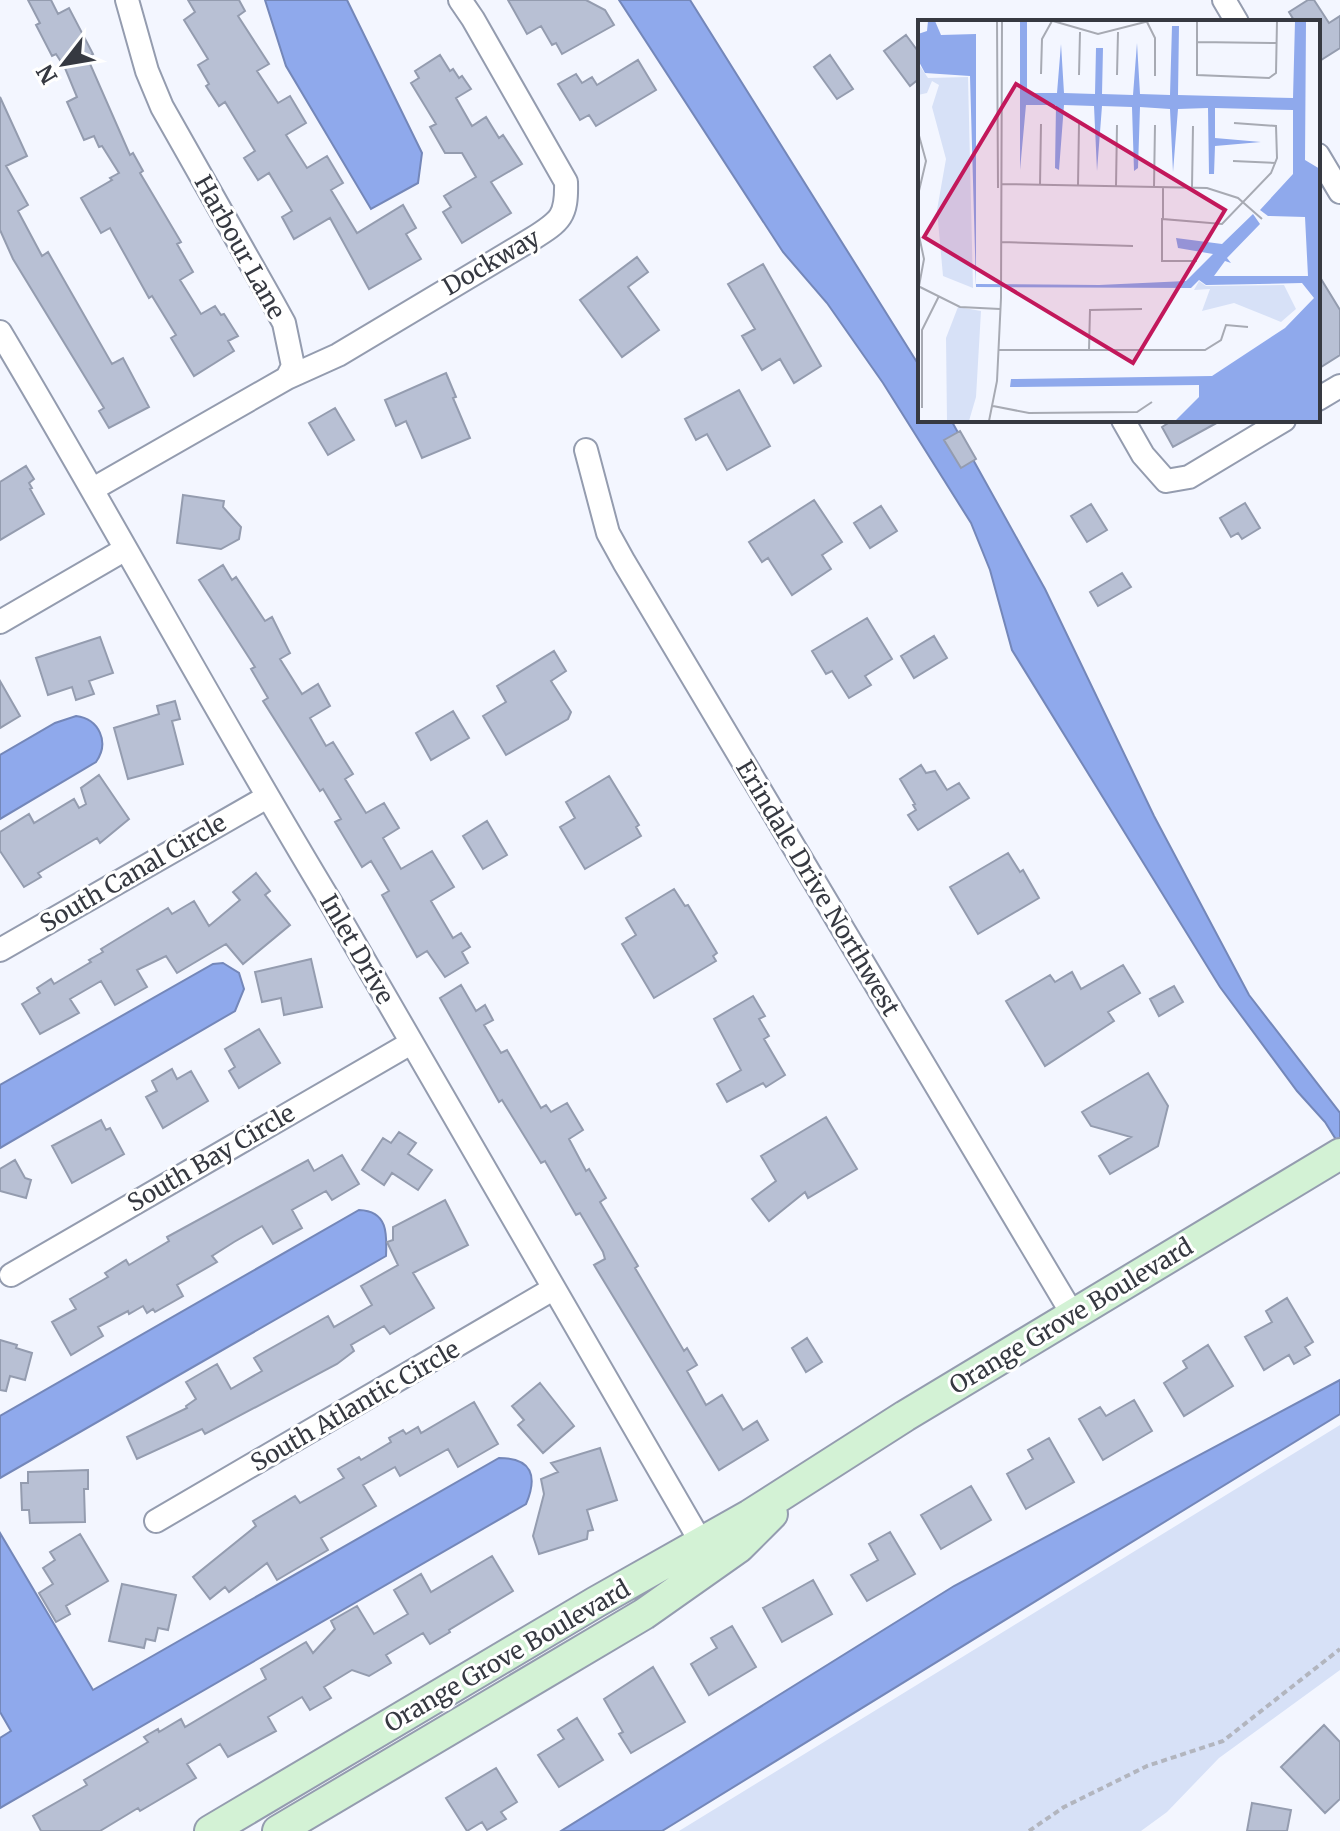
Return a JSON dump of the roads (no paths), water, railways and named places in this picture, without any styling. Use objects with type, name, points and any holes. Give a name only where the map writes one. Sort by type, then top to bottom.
[{"type":"street","name":"Harbour Lane","points":[[127,0],[147,71],[162,107],[284,323],[293,366],[287,378]]},
{"type":"street","name":"Dockway","points":[[287,378],[338,355],[532,239],[553,226],[567,207],[566,182],[460,0]]},
{"type":"street","points":[[1224,0],[1236,20]]},
{"type":"street","points":[[1320,158],[1340,192]]},
{"type":"street","name":"Inlet Drive","points":[[0,332],[708,1554]]},
{"type":"street","points":[[93,489],[287,378]]},
{"type":"street","points":[[1320,398],[1340,386]]},
{"type":"street","points":[[1124,422],[1143,455],[1166,481],[1189,477],[1281,422]]},
{"type":"street","name":"Erindale Drive Northwest","points":[[586,450],[608,533],[624,562],[1073,1315]]},
{"type":"street","points":[[0,622],[124,550]]},
{"type":"street","name":"South Canal Circle","points":[[0,950],[267,797]]},
{"type":"street","name":"South Bay Circle","points":[[11,1275],[411,1043]]},
{"type":"street","name":"Orange Grove Boulevard","points":[[278,1831],[644,1614],[708,1554],[804,1481],[905,1416],[1340,1154]]},
{"type":"street","name":"South Atlantic Circle","points":[[156,1521],[553,1289]]},
{"type":"street","name":"Orange Grove Boulevard","points":[[210,1831],[596,1602],[708,1554]]},
{"type":"water","points":[[265,0],[347,0],[422,153],[418,183],[371,209],[286,66]]},
{"type":"water","points":[[619,0],[690,0],[918,364],[918,422],[952,422],[1045,589],[1154,816],[1249,995],[1340,1113],[1340,1146],[1325,1122],[1297,1091],[1220,987],[1012,650],[990,570],[971,523],[883,383],[827,303],[783,252]]},
{"type":"water","points":[[76,716],[91,722],[100,733],[102,747],[96,762],[0,819],[0,755],[55,723]]},
{"type":"water","points":[[223,963],[239,973],[244,989],[235,1011],[0,1148],[0,1085],[213,964]]},
{"type":"water","points":[[359,1210],[369,1211],[381,1219],[386,1232],[386,1256],[0,1478],[0,1416]]},
{"type":"water","points":[[1340,1380],[1340,1414],[662,1831],[561,1831],[954,1586]]},
{"type":"water","points":[[499,1458],[519,1461],[529,1470],[531,1485],[526,1504],[0,1808],[0,1738],[11,1731],[0,1712],[0,1533],[93,1690]]}]
